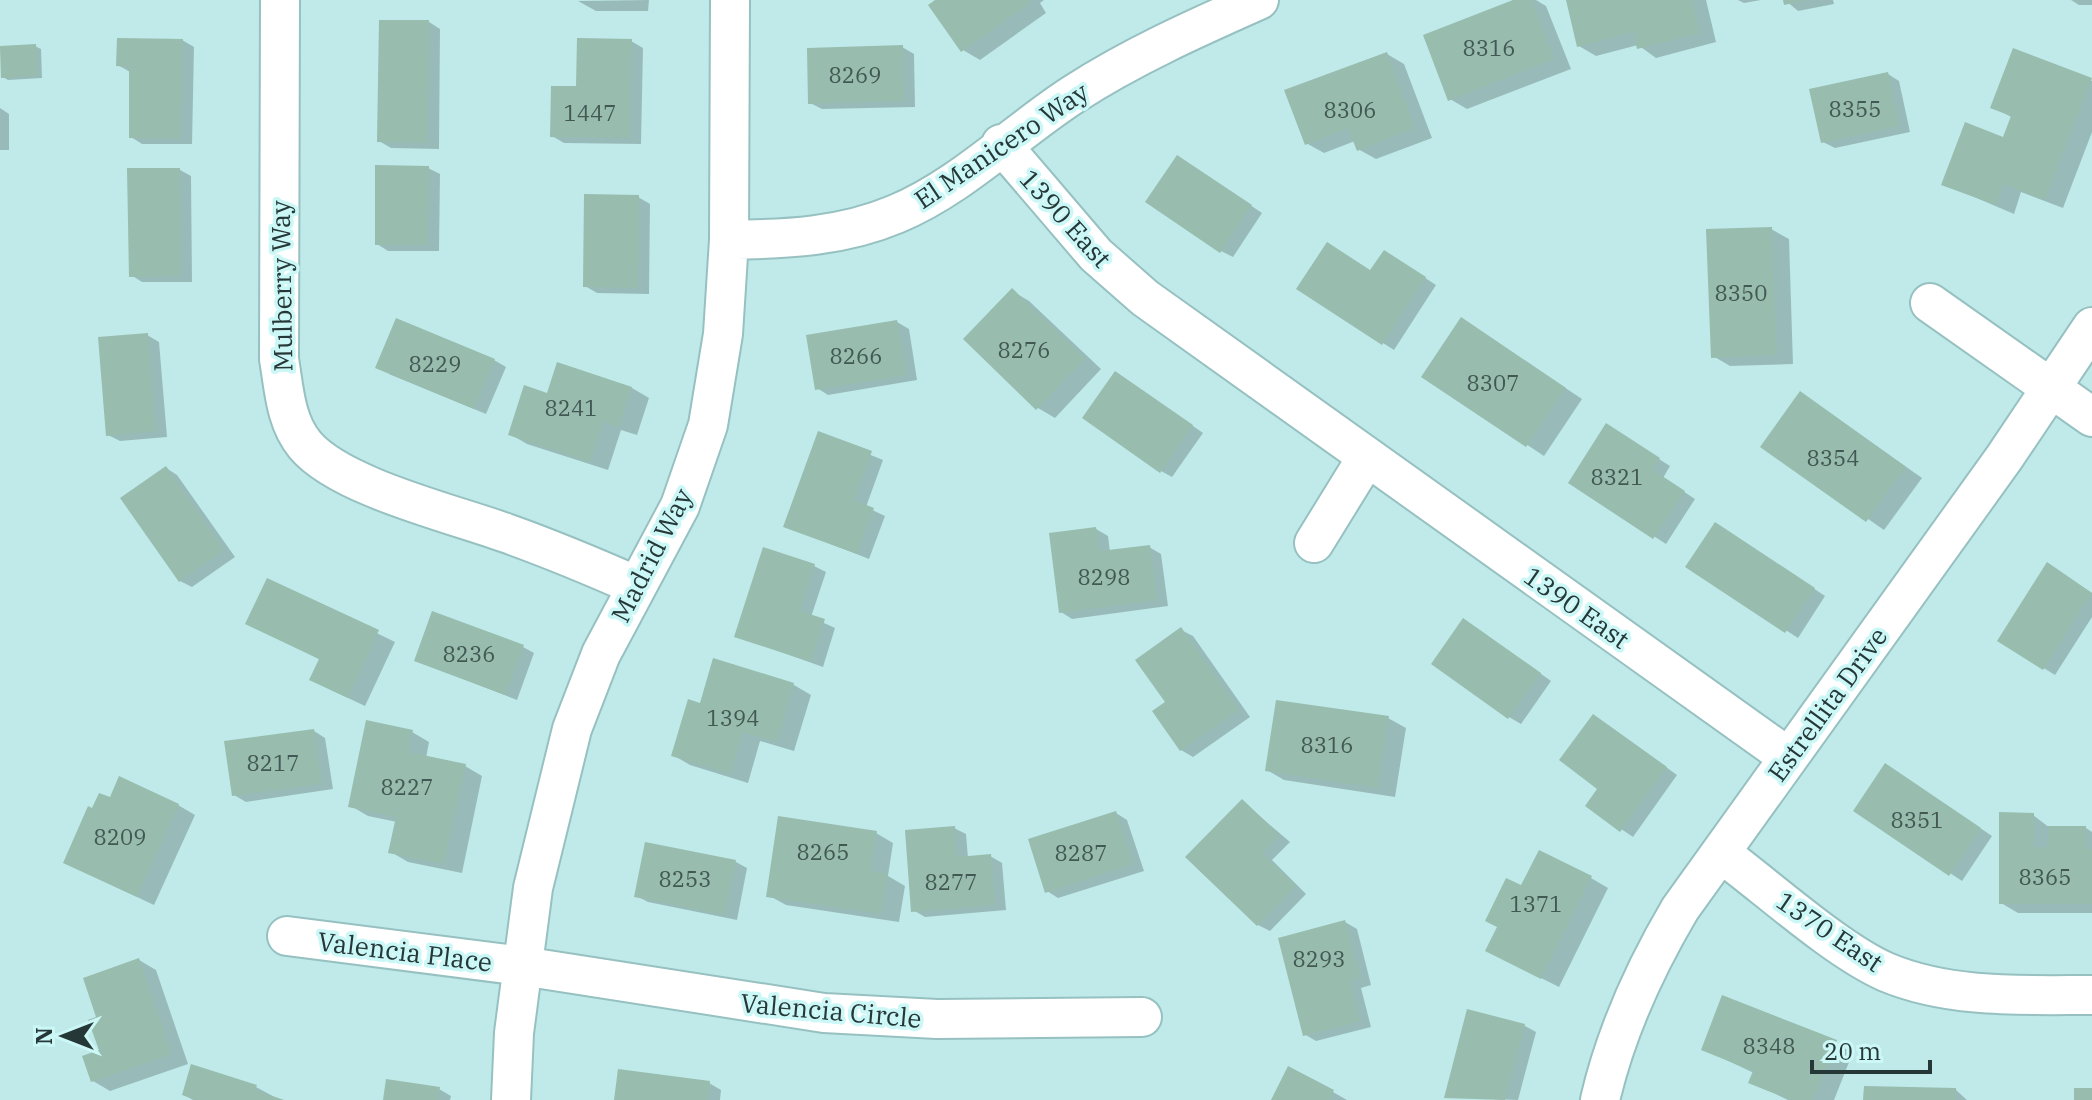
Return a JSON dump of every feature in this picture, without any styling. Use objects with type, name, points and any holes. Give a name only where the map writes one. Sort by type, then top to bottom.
[{"type":"street","name":"Mulberry Way","points":[[280,0],[279,359],[288,414],[305,445],[334,468],[376,488],[567,554],[637,586]]},
{"type":"street","name":"Madrid Way","points":[[511,1100],[514,1033],[533,888],[572,729],[601,654],[680,506],[708,425],[723,334],[729,240],[730,0]]},
{"type":"street","name":"El Manicero Way","points":[[729,240],[796,239],[833,233],[898,214],[951,182],[1075,93],[1154,50],[1259,0]]},
{"type":"street","name":"1390 East","points":[[1001,144],[1096,255],[1145,298],[1788,757]]},
{"type":"street","points":[[1930,303],[2092,417]]},
{"type":"street","name":"Estrellita Drive","points":[[1600,1100],[1624,1020],[1647,964],[1680,909],[2052,389],[2092,327]]},
{"type":"street","points":[[1314,543],[1367,457]]},
{"type":"street","name":"1370 East","points":[[1722,854],[1833,937],[1886,971],[1944,987],[1991,993],[2092,995]]},
{"type":"street","name":"Valencia Place","points":[[287,936],[522,966]]},
{"type":"street","name":"Valencia Circle","points":[[522,966],[824,1013],[937,1019],[1142,1017]]},
{"type":"building","points":[[935,0],[1029,0],[1030,3],[961,52],[928,5]]},
{"type":"building","points":[[1513,0],[1532,0],[1554,59],[1448,101],[1423,35]]},
{"type":"building","points":[[1566,0],[1692,0],[1700,33],[1637,49],[1633,32],[1577,47]]},
{"type":"building","points":[[1783,0],[1804,0],[1804,1],[1784,5]]},
{"type":"building","points":[[379,20],[429,20],[428,143],[377,142]]},
{"type":"building","points":[[117,38],[183,39],[181,139],[129,138],[129,67],[116,66]]},
{"type":"building","points":[[577,38],[632,39],[630,138],[550,137],[551,86],[576,86]]},
{"type":"building","points":[[36,44],[37,76],[1,78],[0,46]]},
{"type":"building","points":[[903,45],[904,101],[808,104],[807,48]]},
{"type":"building","points":[[2013,48],[2092,78],[2045,200],[2004,184],[1996,205],[1941,185],[1965,122],[2003,137],[2011,116],[1990,108]]},
{"type":"building","points":[[1387,52],[1415,128],[1357,151],[1348,128],[1305,145],[1284,90]]},
{"type":"building","points":[[1888,72],[1900,126],[1821,143],[1809,89]]},
{"type":"building","points":[[1177,155],[1252,205],[1220,253],[1145,202]]},
{"type":"building","points":[[375,165],[429,166],[428,245],[375,245]]},
{"type":"building","points":[[127,168],[180,168],[181,276],[129,277]]},
{"type":"building","points":[[584,194],[639,195],[638,288],[583,287]]},
{"type":"building","points":[[1772,227],[1777,355],[1711,358],[1706,229]]},
{"type":"building","points":[[1327,242],[1370,270],[1384,250],[1426,277],[1382,345],[1296,289]]},
{"type":"building","points":[[1012,288],[1085,359],[1036,410],[963,339]]},
{"type":"building","points":[[1461,317],[1566,388],[1526,447],[1421,377]]},
{"type":"building","points":[[396,318],[495,359],[474,409],[375,368]]},
{"type":"building","points":[[897,320],[907,375],[815,390],[806,335]]},
{"type":"building","points":[[148,333],[156,431],[106,436],[98,337]]},
{"type":"building","points":[[557,362],[632,387],[619,427],[603,422],[590,462],[508,435],[524,385],[547,393]]},
{"type":"building","points":[[1115,371],[1193,425],[1160,473],[1082,418]]},
{"type":"building","points":[[1800,391],[1906,467],[1866,522],[1760,447]]},
{"type":"building","points":[[1606,423],[1660,458],[1653,470],[1685,491],[1653,539],[1568,483]]},
{"type":"building","points":[[818,431],[872,451],[854,500],[874,508],[857,554],[783,527]]},
{"type":"building","points":[[166,466],[224,550],[179,582],[120,498]]},
{"type":"building","points":[[1715,522],[1815,588],[1785,633],[1685,567]]},
{"type":"building","points":[[1096,527],[1100,551],[1150,545],[1157,600],[1059,613],[1049,533]]},
{"type":"building","points":[[763,547],[815,564],[800,611],[825,619],[811,662],[734,637]]},
{"type":"building","points":[[2047,562],[2092,593],[2043,670],[1997,641]]},
{"type":"building","points":[[267,578],[379,630],[348,698],[309,680],[319,659],[245,624]]},
{"type":"building","points":[[432,611],[524,645],[505,695],[414,661]]},
{"type":"building","points":[[1463,618],[1541,673],[1508,719],[1431,664]]},
{"type":"building","points":[[1181,627],[1239,710],[1180,751],[1152,711],[1165,702],[1135,660]]},
{"type":"building","points":[[713,658],[794,683],[777,742],[743,732],[731,774],[671,756],[688,699],[700,703]]},
{"type":"building","points":[[1276,700],[1389,716],[1378,788],[1265,771]]},
{"type":"building","points":[[1593,714],[1667,767],[1620,832],[1585,806],[1597,789],[1559,760]]},
{"type":"building","points":[[366,720],[413,730],[408,752],[466,764],[444,864],[388,853],[396,817],[348,807]]},
{"type":"building","points":[[314,729],[322,784],[232,796],[224,741]]},
{"type":"building","points":[[1885,763],[1981,828],[1949,876],[1853,811]]},
{"type":"building","points":[[119,776],[179,804],[137,897],[63,863],[88,806],[92,808],[99,793],[110,797]]},
{"type":"building","points":[[1242,799],[1280,835],[1262,853],[1296,886],[1257,926],[1185,857]]},
{"type":"building","points":[[1116,811],[1133,864],[1045,893],[1028,839]]},
{"type":"building","points":[[1999,812],[2034,813],[2034,847],[2048,847],[2048,826],[2086,826],[2086,849],[2092,849],[2092,904],[1999,904]]},
{"type":"building","points":[[778,816],[877,831],[871,871],[888,874],[882,914],[766,897]]},
{"type":"building","points":[[955,826],[957,857],[991,854],[995,905],[911,912],[905,830]]},
{"type":"building","points":[[645,842],[736,860],[725,915],[634,897]]},
{"type":"building","points":[[1539,850],[1592,876],[1541,979],[1485,951],[1497,927],[1485,921],[1506,878],[1521,885]]},
{"type":"building","points":[[1345,920],[1361,978],[1350,981],[1360,1021],[1303,1036],[1278,938]]},
{"type":"building","points":[[139,958],[172,1054],[91,1082],[82,1056],[99,1050],[88,1020],[96,1017],[83,978]]},
{"type":"building","points":[[1722,995],[1837,1040],[1813,1100],[1791,1100],[1748,1083],[1753,1071],[1701,1050]]},
{"type":"building","points":[[1467,1009],[1525,1024],[1505,1100],[1444,1098]]},
{"type":"building","points":[[191,1064],[257,1085],[255,1090],[284,1100],[196,1100],[182,1095]]},
{"type":"building","points":[[1288,1066],[1334,1090],[1329,1100],[1271,1100]]},
{"type":"building","points":[[618,1069],[710,1081],[708,1100],[614,1100]]},
{"type":"building","points":[[386,1079],[440,1087],[438,1100],[383,1100]]},
{"type":"building","points":[[1864,1086],[1956,1088],[1956,1100],[1863,1100]]},
{"type":"building","points":[[2074,1088],[2092,1088],[2092,1100],[2074,1100]]}]
